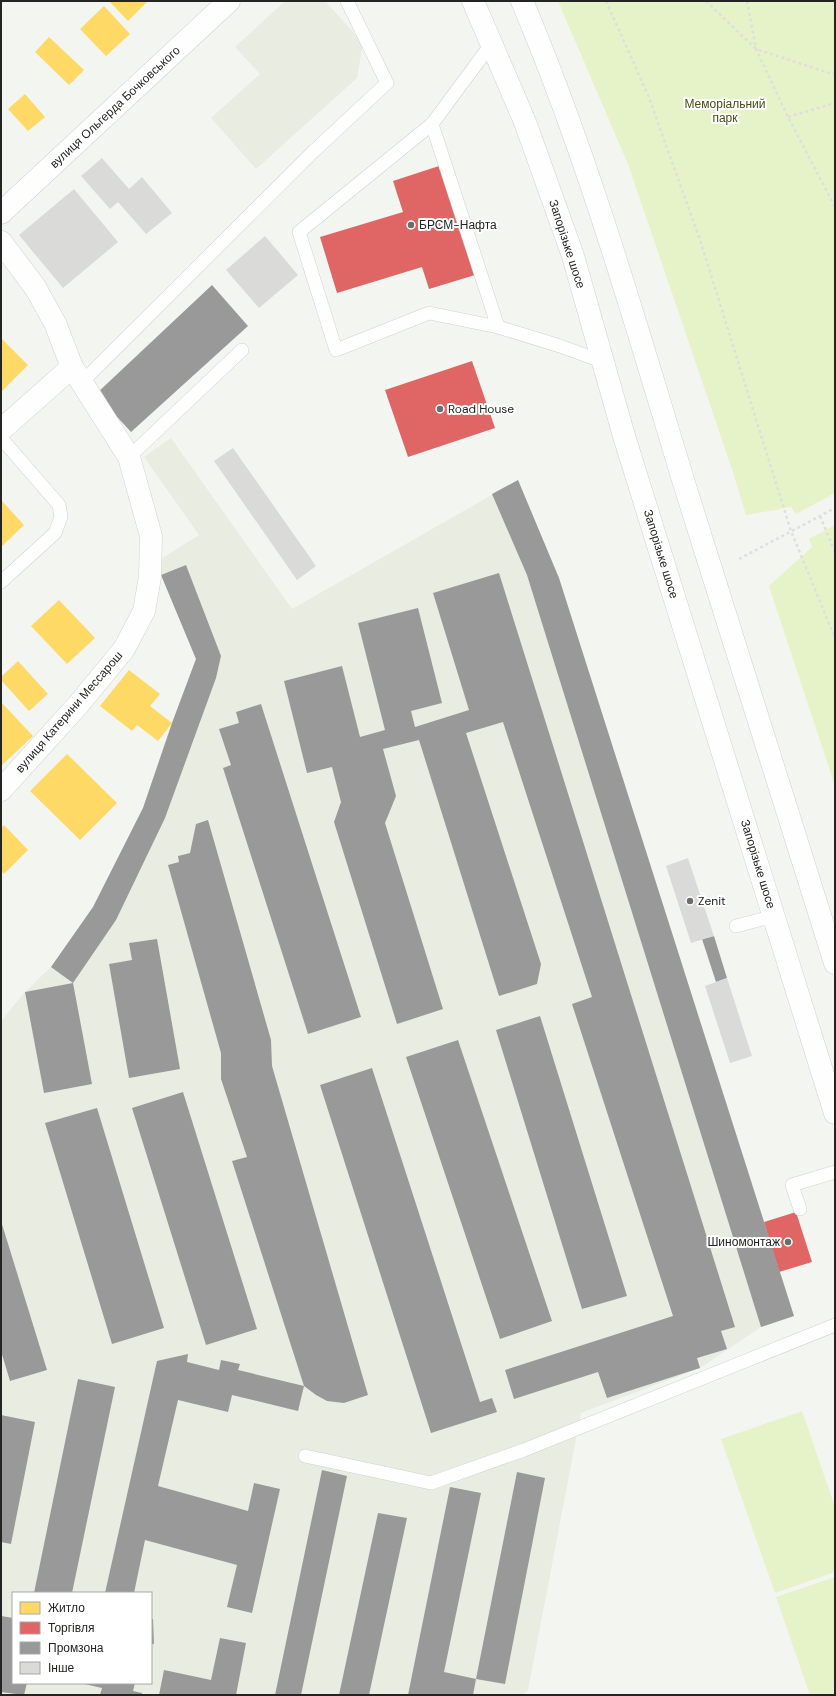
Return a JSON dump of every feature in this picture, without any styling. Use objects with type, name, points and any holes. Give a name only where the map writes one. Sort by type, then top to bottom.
[{"type":"main road","name":"вулиця Ольгерда Бочковського","points":[[1,213],[229,1]]},
{"type":"main road","name":"Запорізьке шосе","points":[[473,1],[525,122],[573,256],[602,361],[835,1113]]},
{"type":"main road","points":[[522,1],[567,116],[612,248],[835,963]]},
{"type":"main road","points":[[1,242],[39,293],[56,323],[77,375],[1,430]]},
{"type":"main road","name":"вулиця Катерини Мессарош","points":[[1,790],[78,705],[124,649],[144,611],[150,577],[151,536],[129,457],[77,375]]},
{"type":"lane","points":[[77,375],[387,83],[347,1]]},
{"type":"lane","points":[[492,43],[432,124],[299,232],[336,350],[429,313],[498,327],[560,346],[602,361]]},
{"type":"lane","points":[[432,124],[498,327]]},
{"type":"lane","points":[[129,457],[242,350]]},
{"type":"lane","points":[[1,438],[59,505],[61,517],[55,533],[1,582]]},
{"type":"lane","points":[[736,926],[774,916]]},
{"type":"lane","points":[[800,1209],[792,1185],[835,1172]]},
{"type":"lane","points":[[305,1456],[431,1483],[524,1450],[835,1325]]},
{"type":"path","points":[[606,1],[648,95],[700,240],[792,531],[835,638]]},
{"type":"path","points":[[706,1],[756,49],[835,75]]},
{"type":"path","points":[[747,1],[756,49],[788,117],[835,206]]},
{"type":"path","points":[[788,117],[835,103]]},
{"type":"path","points":[[739,559],[835,508]]},
{"type":"path","points":[[820,516],[835,552]]},
{"type":"shaded area","points":[[285,1],[325,1],[363,43],[357,78],[256,169],[211,118],[260,74],[235,47]]},
{"type":"shaded area","points":[[171,438],[292,609],[518,480],[559,578],[794,1316],[761,1327],[700,1368],[581,1413],[528,1690],[522,1695],[1,1695],[1,1021],[25,992],[51,967],[93,907],[143,808],[196,659],[156,562],[199,535],[144,457]]},
{"type":"green space","name":"Меморіальний парк","points":[[558,1],[835,1],[835,493],[796,514],[791,507],[746,515],[733,472],[628,164]]},
{"type":"green space","points":[[835,525],[835,786],[769,586],[812,547],[809,539]]},
{"type":"green space","points":[[802,1411],[835,1507],[835,1572],[775,1593],[721,1439]]},
{"type":"green space","points":[[835,1577],[835,1695],[810,1695],[776,1597]]},
{"type":"building: Житло","points":[[109,1],[148,1],[128,21]]},
{"type":"building: Житло","points":[[104,6],[130,34],[106,56],[80,29]]},
{"type":"building: Житло","points":[[49,37],[84,70],[69,85],[35,52]]},
{"type":"building: Житло","points":[[25,94],[45,117],[28,131],[8,109]]},
{"type":"building: Житло","points":[[1,338],[28,365],[1,392]]},
{"type":"building: Житло","points":[[1,500],[24,525],[1,547]]},
{"type":"building: Житло","points":[[59,600],[95,638],[67,664],[31,626]]},
{"type":"building: Житло","points":[[18,661],[48,694],[29,711],[1,680],[1,677]]},
{"type":"building: Житло","points":[[129,670],[160,694],[150,706],[172,723],[158,741],[137,725],[132,731],[100,706]]},
{"type":"building: Житло","points":[[1,702],[33,736],[1,766]]},
{"type":"building: Житло","points":[[67,754],[117,803],[80,840],[30,791]]},
{"type":"building: Житло","points":[[4,825],[28,850],[4,874],[1,871],[1,828]]},
{"type":"building: Торгівля","name":"БРСМ-Нафта","points":[[442,165],[475,275],[429,289],[422,267],[337,293],[320,237],[403,212],[393,181]]},
{"type":"building: Торгівля","name":"Road House","points":[[472,361],[495,428],[408,457],[385,390]]},
{"type":"building: Торгівля","name":"Шиномонтаж","points":[[796,1212],[812,1262],[779,1272],[764,1222]]},
{"type":"building: Промзона","points":[[212,285],[248,326],[131,432],[96,394]]},
{"type":"building: Промзона","points":[[518,480],[559,578],[794,1316],[761,1327],[527,575],[492,494]]},
{"type":"building: Промзона","points":[[186,565],[221,656],[216,678],[165,818],[116,920],[73,983],[51,967],[93,907],[143,808],[196,659],[161,575]]},
{"type":"building: Промзона","points":[[499,573],[735,1327],[721,1331],[727,1349],[697,1358],[700,1368],[607,1398],[598,1372],[514,1399],[505,1370],[673,1316],[572,1004],[592,997],[503,722],[466,733],[541,964],[537,984],[499,996],[419,740],[383,749],[396,796],[385,823],[443,1009],[397,1024],[334,822],[341,802],[332,767],[307,773],[284,681],[342,666],[360,737],[385,730],[358,623],[418,608],[442,703],[411,711],[415,727],[469,710],[433,593]]},
{"type":"building: Промзона","points":[[261,704],[361,1017],[308,1034],[223,768],[231,765],[219,729],[239,723],[236,712]]},
{"type":"building: Промзона","points":[[208,820],[271,1040],[272,1066],[368,1395],[344,1403],[327,1401],[304,1386],[232,1161],[247,1157],[221,1079],[221,1053],[168,865],[179,862],[178,856],[190,853],[196,824]]},
{"type":"building: Промзона","points":[[714,936],[727,978],[716,982],[702,939]]},
{"type":"building: Промзона","points":[[157,939],[180,1069],[129,1078],[109,964],[132,960],[129,943]]},
{"type":"building: Промзона","points":[[73,983],[92,1084],[44,1093],[25,992]]},
{"type":"building: Промзона","points":[[540,1016],[627,1296],[582,1309],[496,1030]]},
{"type":"building: Промзона","points":[[458,1040],[552,1321],[500,1339],[406,1057]]},
{"type":"building: Промзона","points":[[372,1068],[480,1402],[492,1398],[497,1412],[431,1433],[320,1085]]},
{"type":"building: Промзона","points":[[183,1092],[257,1329],[206,1345],[132,1108]]},
{"type":"building: Промзона","points":[[97,1108],[164,1328],[112,1344],[45,1123]]},
{"type":"building: Промзона","points":[[1,1221],[47,1370],[10,1381],[1,1351]]},
{"type":"building: Промзона","points":[[188,1354],[187,1362],[219,1370],[221,1360],[240,1364],[238,1370],[304,1386],[298,1411],[232,1395],[228,1412],[178,1400],[158,1486],[248,1511],[254,1483],[280,1489],[252,1613],[227,1607],[237,1565],[145,1540],[134,1592],[105,1592],[157,1361]]},
{"type":"building: Промзона","points":[[78,1379],[115,1387],[72,1592],[34,1592]]},
{"type":"building: Промзона","points":[[1,1415],[35,1422],[11,1544],[1,1542]]},
{"type":"building: Промзона","points":[[322,1470],[347,1476],[301,1695],[275,1695]]},
{"type":"building: Промзона","points":[[517,1472],[545,1478],[505,1684],[476,1679]]},
{"type":"building: Промзона","points":[[450,1487],[481,1493],[444,1672],[476,1679],[473,1695],[408,1695]]},
{"type":"building: Промзона","points":[[378,1513],[407,1518],[369,1695],[339,1695]]},
{"type":"building: Промзона","points":[[1,1616],[12,1618],[12,1684],[27,1684],[24,1695],[1,1692]]},
{"type":"building: Промзона","points":[[152,1619],[153,1619],[154,1644],[152,1644]]},
{"type":"building: Промзона","points":[[220,1638],[246,1643],[236,1695],[159,1695],[164,1670],[211,1680]]},
{"type":"building: Промзона","points":[[84,1684],[135,1684],[133,1691],[142,1693],[142,1695],[100,1695],[102,1688]]},
{"type":"building: Інше","points":[[102,158],[129,189],[142,177],[172,213],[146,234],[118,202],[110,209],[81,176]]},
{"type":"building: Інше","points":[[74,189],[118,242],[63,288],[19,235]]},
{"type":"building: Інше","points":[[265,236],[298,275],[259,308],[226,270]]},
{"type":"building: Інше","points":[[233,448],[316,566],[297,580],[214,461]]},
{"type":"building: Інше","name":"Zenit","points":[[688,858],[714,936],[691,943],[666,866]]},
{"type":"building: Інше","points":[[727,978],[752,1056],[730,1063],[705,986]]},
{"type":"place","name":"БРСМ-Нафта","points":[[411,225]]},
{"type":"place","name":"Road House","points":[[440,409]]},
{"type":"place","name":"Zenit","points":[[690,901]]},
{"type":"place","name":"Шиномонтаж","points":[[788,1242]]}]
